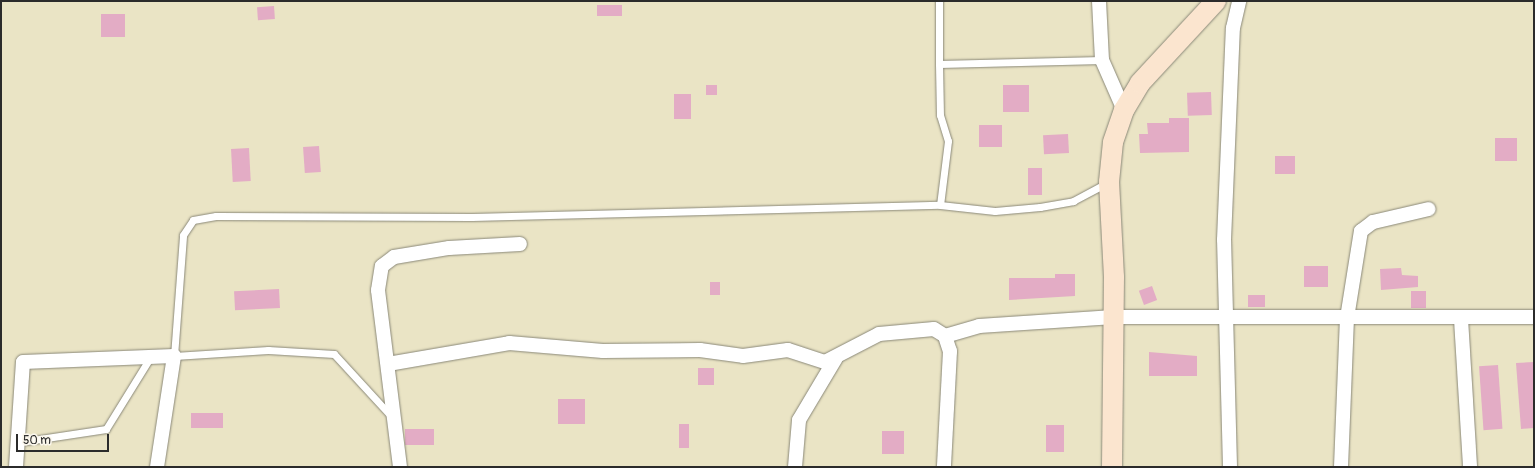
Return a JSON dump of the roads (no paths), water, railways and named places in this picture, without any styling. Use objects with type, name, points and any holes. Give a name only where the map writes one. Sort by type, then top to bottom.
[{"type":"street","points":[[1100,1],[1102,60],[1124,110]]},
{"type":"street","points":[[1112,467],[1114,317],[1109,182],[1113,142],[1124,110],[1140,83],[1216,1]]},
{"type":"street","points":[[1230,467],[1224,240],[1233,28],[1239,1]]},
{"type":"street","points":[[1341,467],[1346,318],[1361,231],[1373,222],[1429,209]]},
{"type":"street","points":[[400,467],[396,421],[378,290],[382,266],[394,257],[448,248],[520,244]]},
{"type":"street","points":[[945,336],[979,326],[1114,317],[1226,316],[1461,319],[1534,317]]},
{"type":"street","points":[[1461,319],[1470,467]]},
{"type":"street","points":[[388,364],[509,343],[603,350],[700,350],[743,356],[788,350],[816,361],[836,358],[879,334],[934,329],[945,336],[950,351],[944,467]]},
{"type":"street","points":[[16,467],[20,442],[23,362],[174,356],[157,467]]},
{"type":"street","points":[[795,467],[799,420],[836,358]]},
{"type":"lane","points":[[939,1],[940,115],[948,141],[940,205]]},
{"type":"lane","points":[[939,64],[1102,60]]},
{"type":"lane","points":[[396,421],[334,354],[268,350],[174,356],[183,235],[193,220],[216,216],[472,217],[940,205],[987,210],[1040,207],[1073,201],[1109,182]]},
{"type":"lane","points":[[20,442],[106,429],[151,356]]}]
